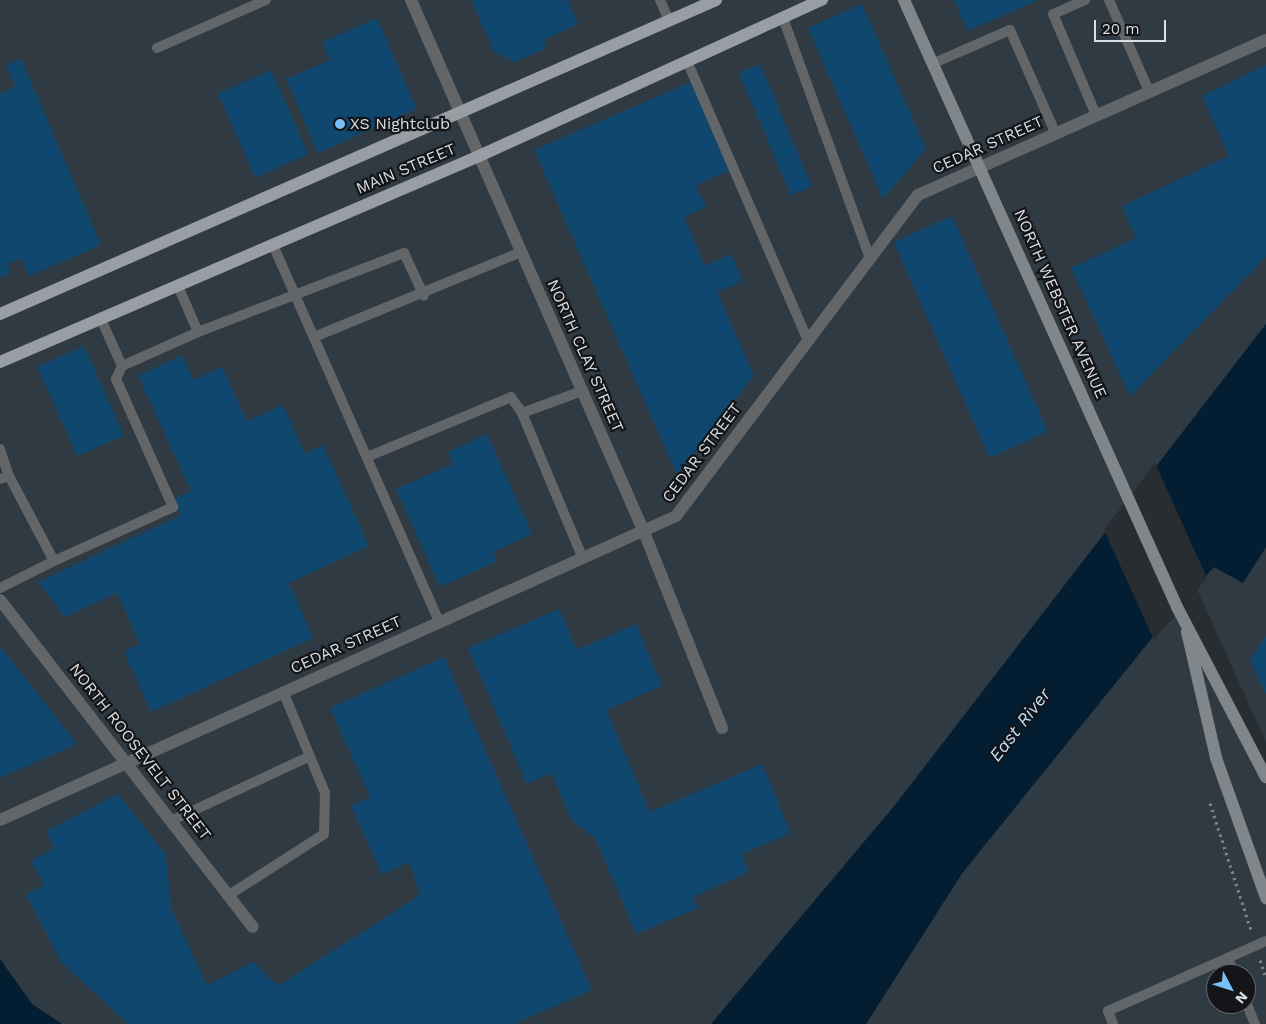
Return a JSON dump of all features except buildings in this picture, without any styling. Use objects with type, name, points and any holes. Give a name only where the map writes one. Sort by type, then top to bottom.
[{"type":"main road","name":"MAIN STREET","points":[[0,314],[461,115],[716,0]]},
{"type":"main road","name":"MAIN STREET","points":[[0,362],[479,156],[822,0]]},
{"type":"main road","name":"NORTH WEBSTER AVENUE","points":[[904,0],[1185,622],[1266,777]]},
{"type":"main road","name":"NORTH WEBSTER AVENUE","points":[[1185,622],[1202,708],[1266,898]]},
{"type":"street","name":"NORTH CLAY STREET","points":[[411,0],[644,532],[722,728]]},
{"type":"street","name":"CEDAR STREET","points":[[0,820],[127,759],[644,532],[676,516],[918,196],[979,166],[1266,40]]},
{"type":"street","name":"NORTH ROOSEVELT STREET","points":[[0,600],[127,759],[253,927]]},
{"type":"lane","points":[[158,48],[266,0]]},
{"type":"lane","points":[[660,0],[669,20]]},
{"type":"lane","points":[[1085,0],[1054,14],[1096,115]]},
{"type":"lane","points":[[1109,0],[1149,91]]},
{"type":"lane","points":[[783,18],[870,258]]},
{"type":"lane","points":[[934,63],[1010,30],[1055,132]]},
{"type":"lane","points":[[686,61],[808,341]]},
{"type":"lane","points":[[273,244],[439,622]]},
{"type":"lane","points":[[314,337],[424,296],[521,252]]},
{"type":"lane","points":[[0,588],[172,507],[116,379],[122,366],[198,332],[296,298],[404,254],[424,296]]},
{"type":"lane","points":[[178,286],[198,332]]},
{"type":"lane","points":[[101,319],[122,366]]},
{"type":"lane","points":[[522,413],[582,391]]},
{"type":"lane","points":[[367,457],[511,397],[522,413],[583,559]]},
{"type":"lane","points":[[0,449],[4,477],[54,561]]},
{"type":"lane","points":[[229,895],[324,834],[324,793],[283,691]]},
{"type":"lane","points":[[173,820],[310,756]]},
{"type":"lane","points":[[1113,1024],[1108,1012],[1266,941]]},
{"type":"lane","points":[[1228,958],[1230,964]]},
{"type":"path","points":[[1208,795],[1266,977]]},
{"type":"shaded area","points":[[0,0],[1266,0],[1266,324],[895,805],[711,1024],[62,1024],[32,1004],[0,959]]},
{"type":"shaded area","points":[[1266,547],[1266,742],[1196,587],[1214,567],[1243,583]]},
{"type":"shaded area","points":[[1177,607],[1266,777],[1266,1024],[866,1024],[963,872]]},
{"type":"water","name":"East River","points":[[1266,324],[1266,547],[1243,583],[1214,567],[1177,607],[963,872],[866,1024],[711,1024],[895,805]]},
{"type":"water","points":[[0,959],[32,1004],[62,1024],[0,1024]]},
{"type":"pier","points":[[1155,463],[1207,578],[1154,640],[1104,530]]},
{"type":"place","name":"XS Nightclub","points":[[340,124]]}]
